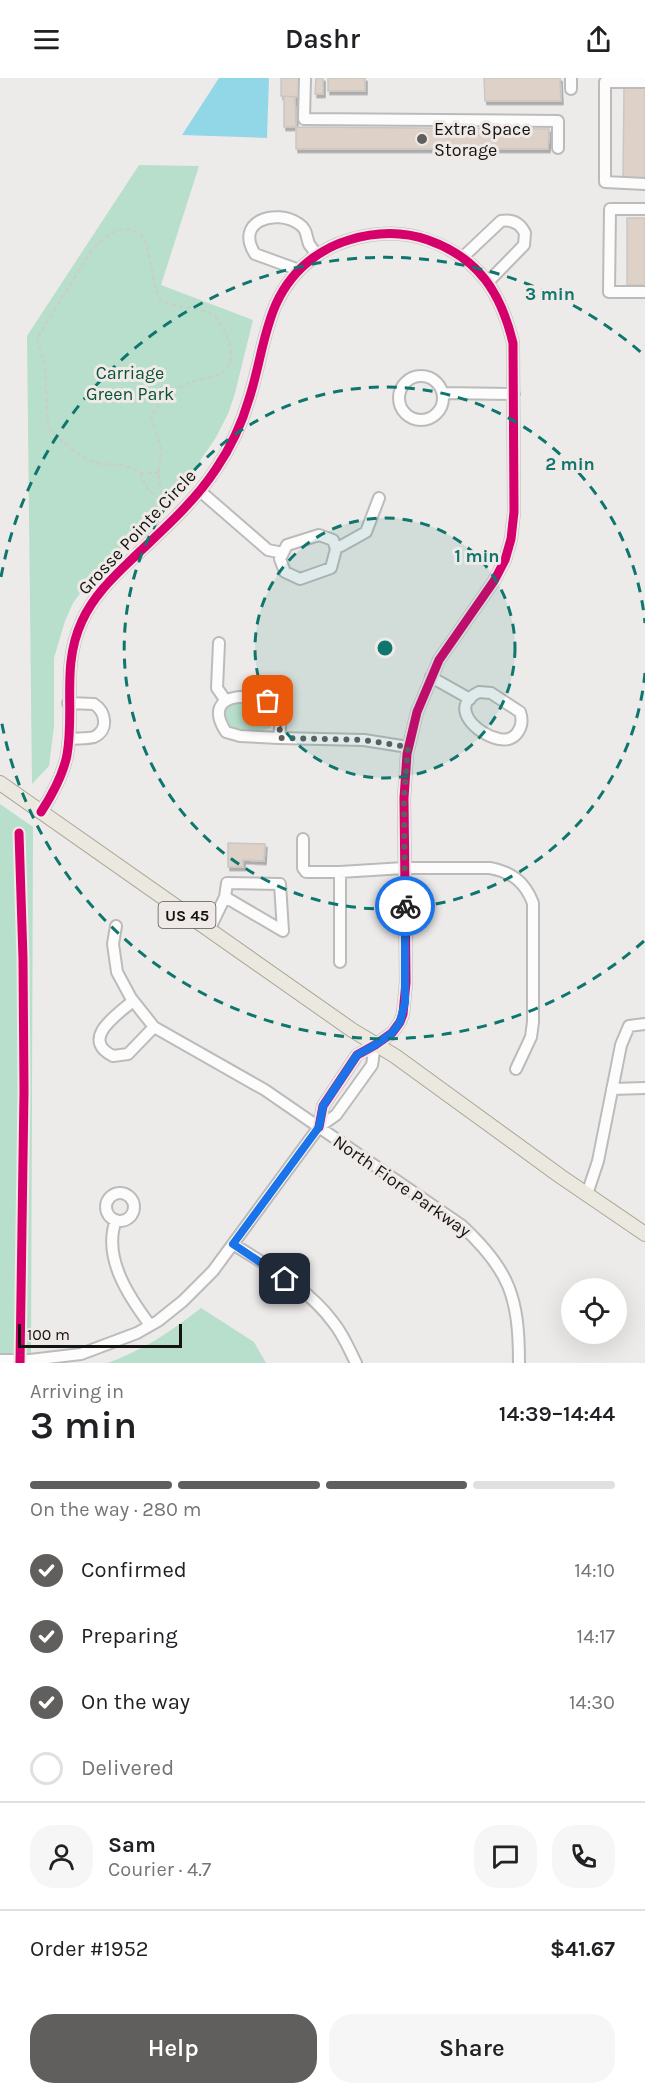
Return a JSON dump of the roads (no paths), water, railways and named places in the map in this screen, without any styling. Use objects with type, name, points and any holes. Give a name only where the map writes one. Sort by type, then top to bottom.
[{"type":"main road","name":"US 45","points":[[0,783],[375,1045],[395,1056],[645,1234]]},
{"type":"street","points":[[305,78],[304,119],[558,121],[558,148]]},
{"type":"street","points":[[645,82],[605,80],[605,182],[645,184]]},
{"type":"street","points":[[645,209],[610,209],[609,292],[645,292]]},
{"type":"street","points":[[299,270],[255,254],[249,241],[252,227],[257,222],[270,217],[300,224],[305,230],[309,244],[318,255]]},
{"type":"street","points":[[463,257],[501,221],[518,223],[525,233],[524,245],[488,282]]},
{"type":"street","name":"Grosse Pointe Circle","points":[[41,812],[62,773],[67,756],[68,676],[73,647],[82,621],[109,582],[200,491],[216,469],[236,435],[252,391],[271,314],[291,278],[318,255],[341,242],[376,233],[415,235],[443,245],[463,257],[488,282],[507,317],[511,334],[514,359],[514,512],[511,539],[505,560],[494,581],[439,660],[417,712],[408,747],[404,798],[405,1002],[400,1022],[392,1033],[357,1055],[323,1106],[319,1127]]},
{"type":"street","points":[[417,376],[431,378],[438,382],[443,393],[444,403],[441,410],[430,419],[415,420],[408,417],[400,405],[399,397],[404,383],[417,376]]},
{"type":"street","points":[[443,393],[514,394]]},
{"type":"street","points":[[200,491],[268,550],[283,553]]},
{"type":"street","points":[[336,547],[366,532],[379,498]]},
{"type":"street","points":[[319,535],[333,540],[336,547],[331,568],[300,579],[285,572],[280,559],[283,553],[287,545],[319,535]]},
{"type":"street","points":[[219,643],[217,688],[226,700]]},
{"type":"street","points":[[431,677],[470,699]]},
{"type":"street","points":[[479,692],[496,696],[520,712],[522,724],[520,729],[512,737],[500,740],[472,726],[466,710],[470,699],[479,692]]},
{"type":"street","points":[[279,738],[281,720],[276,709],[268,701],[251,697],[234,697],[226,700],[219,710],[219,721],[226,732],[240,736],[279,738],[364,740],[408,747]]},
{"type":"street","points":[[68,703],[94,704],[104,718],[102,729],[94,736],[69,739]]},
{"type":"street","points":[[303,839],[304,871],[340,872],[404,868],[496,869],[518,879],[528,890],[533,903],[533,1022],[531,1037],[516,1069]]},
{"type":"street","points":[[340,872],[340,962]]},
{"type":"street","points":[[209,930],[225,897],[227,883],[280,884],[283,930],[225,897]]},
{"type":"street","name":"North Fiore Parkway","points":[[116,926],[113,944],[116,965],[123,985],[154,1027],[245,1077],[461,1225],[483,1246],[504,1276],[512,1294],[518,1319],[519,1363]]},
{"type":"street","points":[[133,1001],[106,1025],[99,1041],[102,1048],[113,1056],[128,1054],[154,1027]]},
{"type":"street","points":[[587,1194],[598,1161],[626,1030],[629,1026],[645,1024]]},
{"type":"street","points":[[0,1360],[30,1360],[81,1354],[102,1348],[137,1333],[183,1301],[199,1287],[233,1244],[319,1127],[336,1115],[372,1065],[375,1045]]},
{"type":"street","points":[[612,1089],[645,1088]]},
{"type":"street","points":[[116,1220],[113,1254],[117,1268],[136,1306],[150,1325]]},
{"type":"street","points":[[233,1244],[272,1269],[321,1308],[345,1339],[356,1363]]},
{"type":"water","points":[[219,78],[269,78],[267,138],[182,135]]},
{"type":"place","name":"Extra Space Storage","points":[[422,139]]},
{"type":"park label","name":"Carriage Green Park","points":[[130,383]]}]
